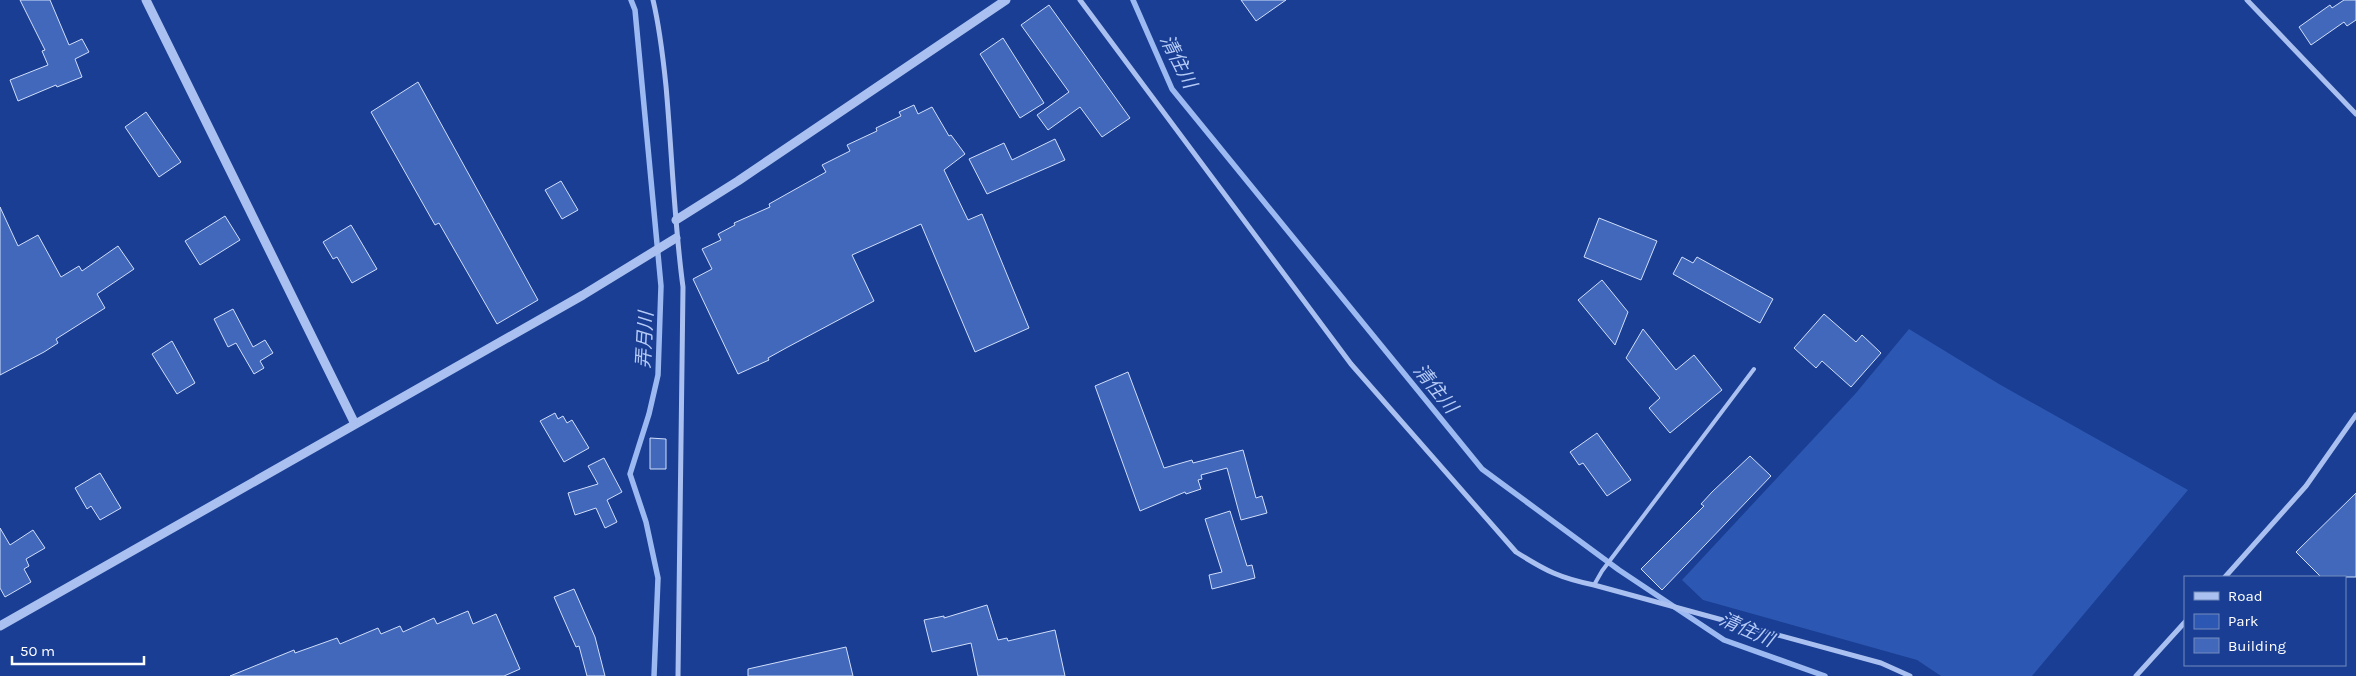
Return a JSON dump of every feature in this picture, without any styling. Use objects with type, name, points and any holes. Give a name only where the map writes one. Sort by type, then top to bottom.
[{"type":"street","points":[[146,0],[354,424]]},
{"type":"street","points":[[654,0],[661,44],[676,238],[683,287],[678,676]]},
{"type":"street","points":[[676,220],[738,181],[1006,0]]},
{"type":"street","points":[[1080,0],[1351,364],[1516,552],[1547,572],[1564,579],[1594,585],[1881,663],[1910,676]]},
{"type":"street","points":[[2247,0],[2356,114]]},
{"type":"street","points":[[0,626],[583,294],[676,238]]},
{"type":"street","points":[[2226,576],[2306,486],[2356,415]]},
{"type":"street","points":[[2136,676],[2184,623]]},
{"type":"lane","points":[[1594,585],[1602,571],[1754,369]]},
{"type":"green space","points":[[1909,329],[1999,384],[2188,490],[2032,676],[1941,676],[1917,660],[1703,600],[1682,580],[1856,393]]},
{"type":"building","points":[[20,0],[50,0],[69,45],[82,39],[89,52],[75,59],[82,77],[57,87],[56,85],[18,101],[10,80],[48,65],[42,51],[45,50]]},
{"type":"building","points":[[1241,0],[1286,0],[1256,21]]},
{"type":"building","points":[[2344,0],[2356,0],[2356,20],[2347,26],[2344,22],[2311,45],[2299,27],[2330,5],[2332,8]]},
{"type":"building","points":[[1049,5],[1130,118],[1102,137],[1080,107],[1048,130],[1037,115],[1069,92],[1021,25]]},
{"type":"building","points":[[1003,38],[1044,103],[1020,118],[980,54]]},
{"type":"building","points":[[418,82],[538,300],[497,324],[439,223],[435,225],[371,112]]},
{"type":"building","points":[[914,105],[918,114],[932,107],[949,136],[951,135],[965,154],[944,170],[968,220],[982,214],[1029,328],[975,352],[921,224],[852,255],[874,301],[768,358],[769,360],[738,374],[693,279],[712,269],[702,249],[721,240],[718,234],[735,225],[734,223],[770,207],[769,204],[826,172],[822,165],[850,151],[847,145],[877,131],[876,128],[901,116],[899,112]]},
{"type":"building","points":[[146,112],[181,162],[159,177],[125,127]]},
{"type":"building","points":[[1055,139],[1065,160],[987,194],[969,159],[1004,143],[1012,160]]},
{"type":"building","points":[[561,181],[578,210],[562,219],[545,190]]},
{"type":"building","points":[[0,207],[18,246],[38,235],[61,277],[79,266],[82,271],[118,246],[134,269],[97,294],[105,308],[56,339],[58,343],[44,352],[0,375]]},
{"type":"building","points":[[225,216],[240,240],[200,265],[185,241]]},
{"type":"building","points":[[1599,218],[1657,241],[1641,280],[1584,257]]},
{"type":"building","points":[[351,225],[377,269],[352,283],[337,257],[333,259],[323,242]]},
{"type":"building","points":[[1682,257],[1693,263],[1697,257],[1773,299],[1760,323],[1673,274]]},
{"type":"building","points":[[1602,280],[1628,312],[1615,345],[1578,300]]},
{"type":"building","points":[[233,309],[253,347],[265,340],[273,353],[260,361],[264,368],[254,374],[236,343],[228,347],[214,319]]},
{"type":"building","points":[[1824,314],[1856,342],[1862,335],[1881,353],[1851,387],[1822,361],[1816,368],[1794,348]]},
{"type":"building","points":[[1643,329],[1676,370],[1694,355],[1722,390],[1670,433],[1649,408],[1660,398],[1626,358]]},
{"type":"building","points":[[172,341],[195,383],[177,394],[152,354]]},
{"type":"building","points":[[1128,372],[1164,468],[1192,460],[1193,463],[1243,450],[1256,498],[1262,496],[1267,513],[1241,520],[1227,468],[1201,475],[1202,479],[1198,480],[1201,489],[1186,494],[1185,492],[1140,511],[1095,386]]},
{"type":"building","points":[[555,413],[558,419],[563,416],[567,423],[572,420],[589,448],[564,462],[540,421]]},
{"type":"building","points":[[1597,433],[1631,480],[1607,496],[1583,463],[1579,465],[1570,452]]},
{"type":"building","points":[[650,438],[666,439],[666,469],[650,469]]},
{"type":"building","points":[[1750,456],[1771,476],[1662,590],[1641,569],[1704,506],[1701,504],[1712,492]]},
{"type":"building","points":[[604,458],[622,492],[607,500],[617,522],[605,528],[596,508],[575,515],[568,493],[598,484],[588,466]]},
{"type":"building","points":[[100,473],[121,508],[100,520],[91,506],[87,509],[75,488]]},
{"type":"building","points":[[2356,493],[2356,577],[2320,576],[2296,552]]},
{"type":"building","points":[[1230,511],[1247,566],[1252,565],[1255,578],[1212,589],[1209,575],[1222,572],[1205,519]]},
{"type":"building","points":[[0,528],[10,545],[33,530],[45,548],[26,559],[29,566],[24,569],[31,582],[5,597],[0,588]]},
{"type":"building","points":[[574,589],[595,637],[605,676],[587,676],[579,646],[576,647],[554,597]]},
{"type":"building","points":[[987,605],[998,640],[1007,638],[1008,641],[1055,630],[1065,676],[978,676],[971,643],[932,652],[924,620],[944,616],[944,618]]},
{"type":"building","points":[[468,611],[473,624],[496,614],[520,669],[504,676],[230,676],[294,650],[295,653],[337,638],[340,644],[378,628],[381,634],[400,626],[403,632],[434,618],[437,624]]},
{"type":"building","points":[[846,647],[853,676],[748,676],[748,669]]},
{"type":"waterway","name":"弄月川","points":[[631,0],[635,10],[661,286],[658,375],[649,414],[630,474],[646,522],[658,578],[654,676]]},
{"type":"waterway","name":"清住川","points":[[1133,0],[1172,89],[1482,469],[1619,570],[1724,640],[1825,676]]}]
